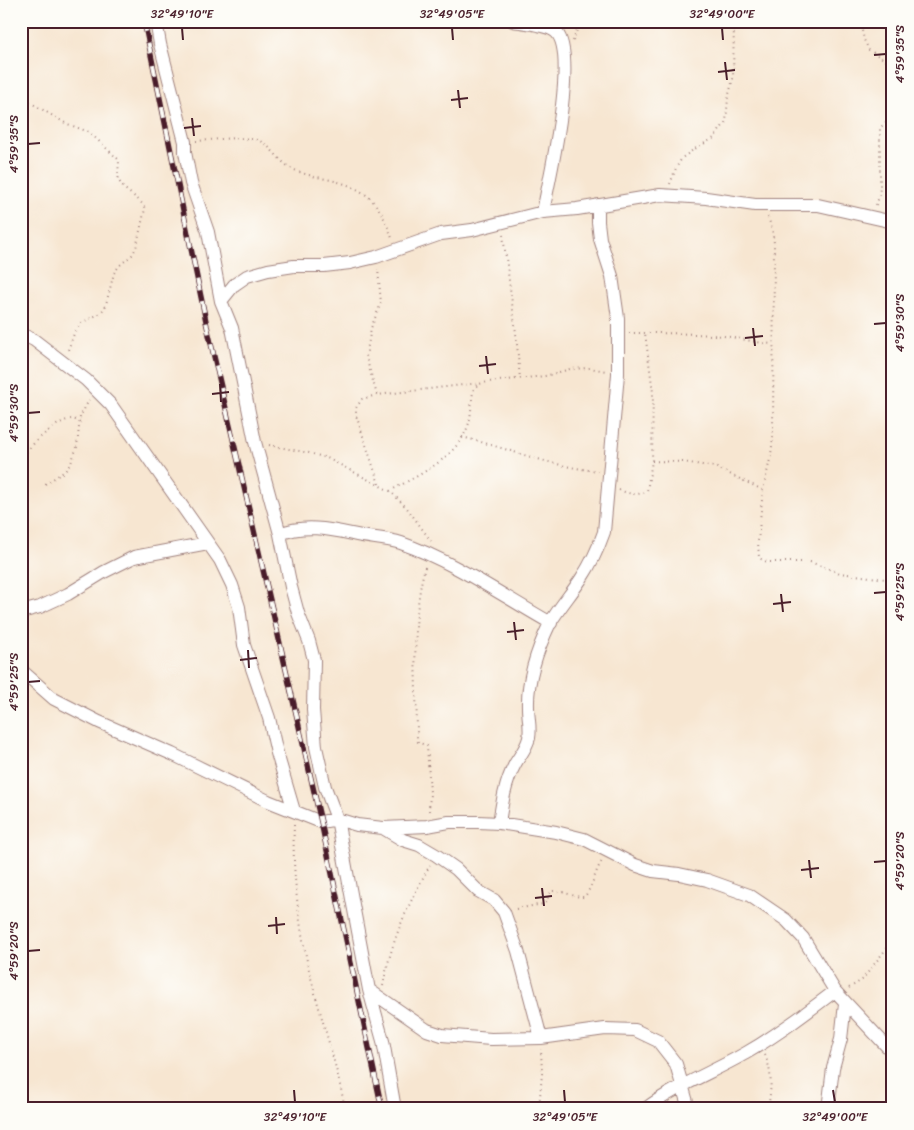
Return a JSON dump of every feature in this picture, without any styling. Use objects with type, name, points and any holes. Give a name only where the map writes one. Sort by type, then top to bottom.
[{"type":"street","points":[[156,21],[185,142],[191,183],[208,232],[221,301],[232,328],[255,442],[280,534],[290,587],[314,660],[313,710],[316,747],[325,787],[337,820],[395,1109]]},
{"type":"street","points":[[514,21],[553,29],[563,44],[564,83],[561,115],[543,212]]},
{"type":"street","points":[[221,301],[234,284],[247,276],[268,270],[294,266],[324,266],[376,257],[441,234],[472,230],[543,212],[578,209],[660,195],[706,198],[755,205],[818,205],[893,222]]},
{"type":"street","points":[[500,823],[507,782],[515,764],[526,749],[529,736],[530,677],[537,654],[551,622],[596,555],[604,532],[611,472],[618,374],[614,293],[610,268],[600,239],[598,205]]},
{"type":"street","points":[[21,334],[34,340],[63,362],[111,405],[220,560],[239,607],[244,645],[269,718],[294,811]]},
{"type":"street","points":[[280,534],[288,530],[306,528],[332,530],[431,551],[449,565],[551,622]]},
{"type":"street","points":[[21,612],[40,607],[68,594],[104,572],[134,557],[208,543]]},
{"type":"street","points":[[21,670],[54,698],[99,722],[172,754],[260,797],[321,822],[337,820],[383,828],[427,826],[449,822],[500,823],[556,832],[584,839],[635,866],[707,880],[749,895],[786,920],[803,938],[834,991],[893,1053]]},
{"type":"street","points":[[383,828],[403,840],[436,854],[456,869],[478,891],[494,900],[504,912],[518,951],[541,1038]]},
{"type":"street","points":[[370,990],[427,1030],[442,1035],[492,1039],[541,1038],[605,1029],[635,1030],[658,1041],[676,1064],[689,1109]]},
{"type":"street","points":[[645,1109],[682,1086],[761,1043],[796,1021],[834,991]]},
{"type":"street","points":[[828,1109],[833,1068],[841,1039],[845,1004]]},
{"type":"path","points":[[660,195],[667,188],[682,158],[714,138],[726,122],[728,98],[733,79],[734,21]]},
{"type":"path","points":[[860,21],[864,40],[869,50],[893,64]]},
{"type":"path","points":[[21,97],[65,123],[89,132],[96,138],[119,160],[118,174],[122,185],[138,198],[145,209],[136,248],[132,255],[114,273],[105,308],[99,314],[81,323],[75,331],[63,362]]},
{"type":"path","points":[[868,215],[878,203],[879,197],[880,128],[893,115]]},
{"type":"path","points":[[185,142],[244,139],[259,141],[288,166],[304,174],[357,188],[374,202],[387,222],[396,250]]},
{"type":"path","points":[[755,205],[768,218],[774,243],[773,437],[763,490],[758,541],[759,558],[768,562],[810,562],[861,577],[893,580]]},
{"type":"path","points":[[501,223],[516,333],[520,379]]},
{"type":"path","points":[[376,257],[381,303],[371,328],[366,357],[377,395]]},
{"type":"path","points":[[617,333],[724,336],[756,343],[773,344]]},
{"type":"path","points":[[609,487],[636,495],[648,490],[652,461],[654,392],[645,333]]},
{"type":"path","points":[[379,484],[364,441],[356,408],[362,399],[377,395],[545,376],[570,369],[590,368],[618,374]]},
{"type":"path","points":[[390,491],[430,468],[452,451],[462,437],[470,419],[474,388],[484,383]]},
{"type":"path","points":[[45,484],[65,471],[71,463],[77,447],[82,412],[96,390]]},
{"type":"path","points":[[21,460],[25,452],[56,426],[72,419],[80,422]]},
{"type":"path","points":[[462,437],[580,470],[611,472]]},
{"type":"path","points":[[255,442],[326,458],[379,484],[390,491],[407,508],[431,551],[419,591],[414,669],[417,739],[418,742],[426,746],[427,752],[430,803],[427,826]]},
{"type":"path","points":[[652,461],[684,462],[714,467],[763,490]]},
{"type":"path","points":[[294,811],[293,851],[295,885],[307,961],[341,1084],[346,1109]]},
{"type":"path","points":[[504,912],[543,904],[546,902],[551,891],[584,897],[588,893],[597,868],[609,852]]},
{"type":"path","points":[[381,998],[390,953],[401,921],[436,854]]},
{"type":"path","points":[[834,991],[851,987],[862,980],[893,940]]},
{"type":"path","points":[[539,1109],[542,1074],[541,1038]]},
{"type":"path","points":[[761,1043],[770,1068],[772,1086],[768,1109]]},
{"type":"railway","points":[[144,21],[207,326],[321,822],[382,1109]]}]
